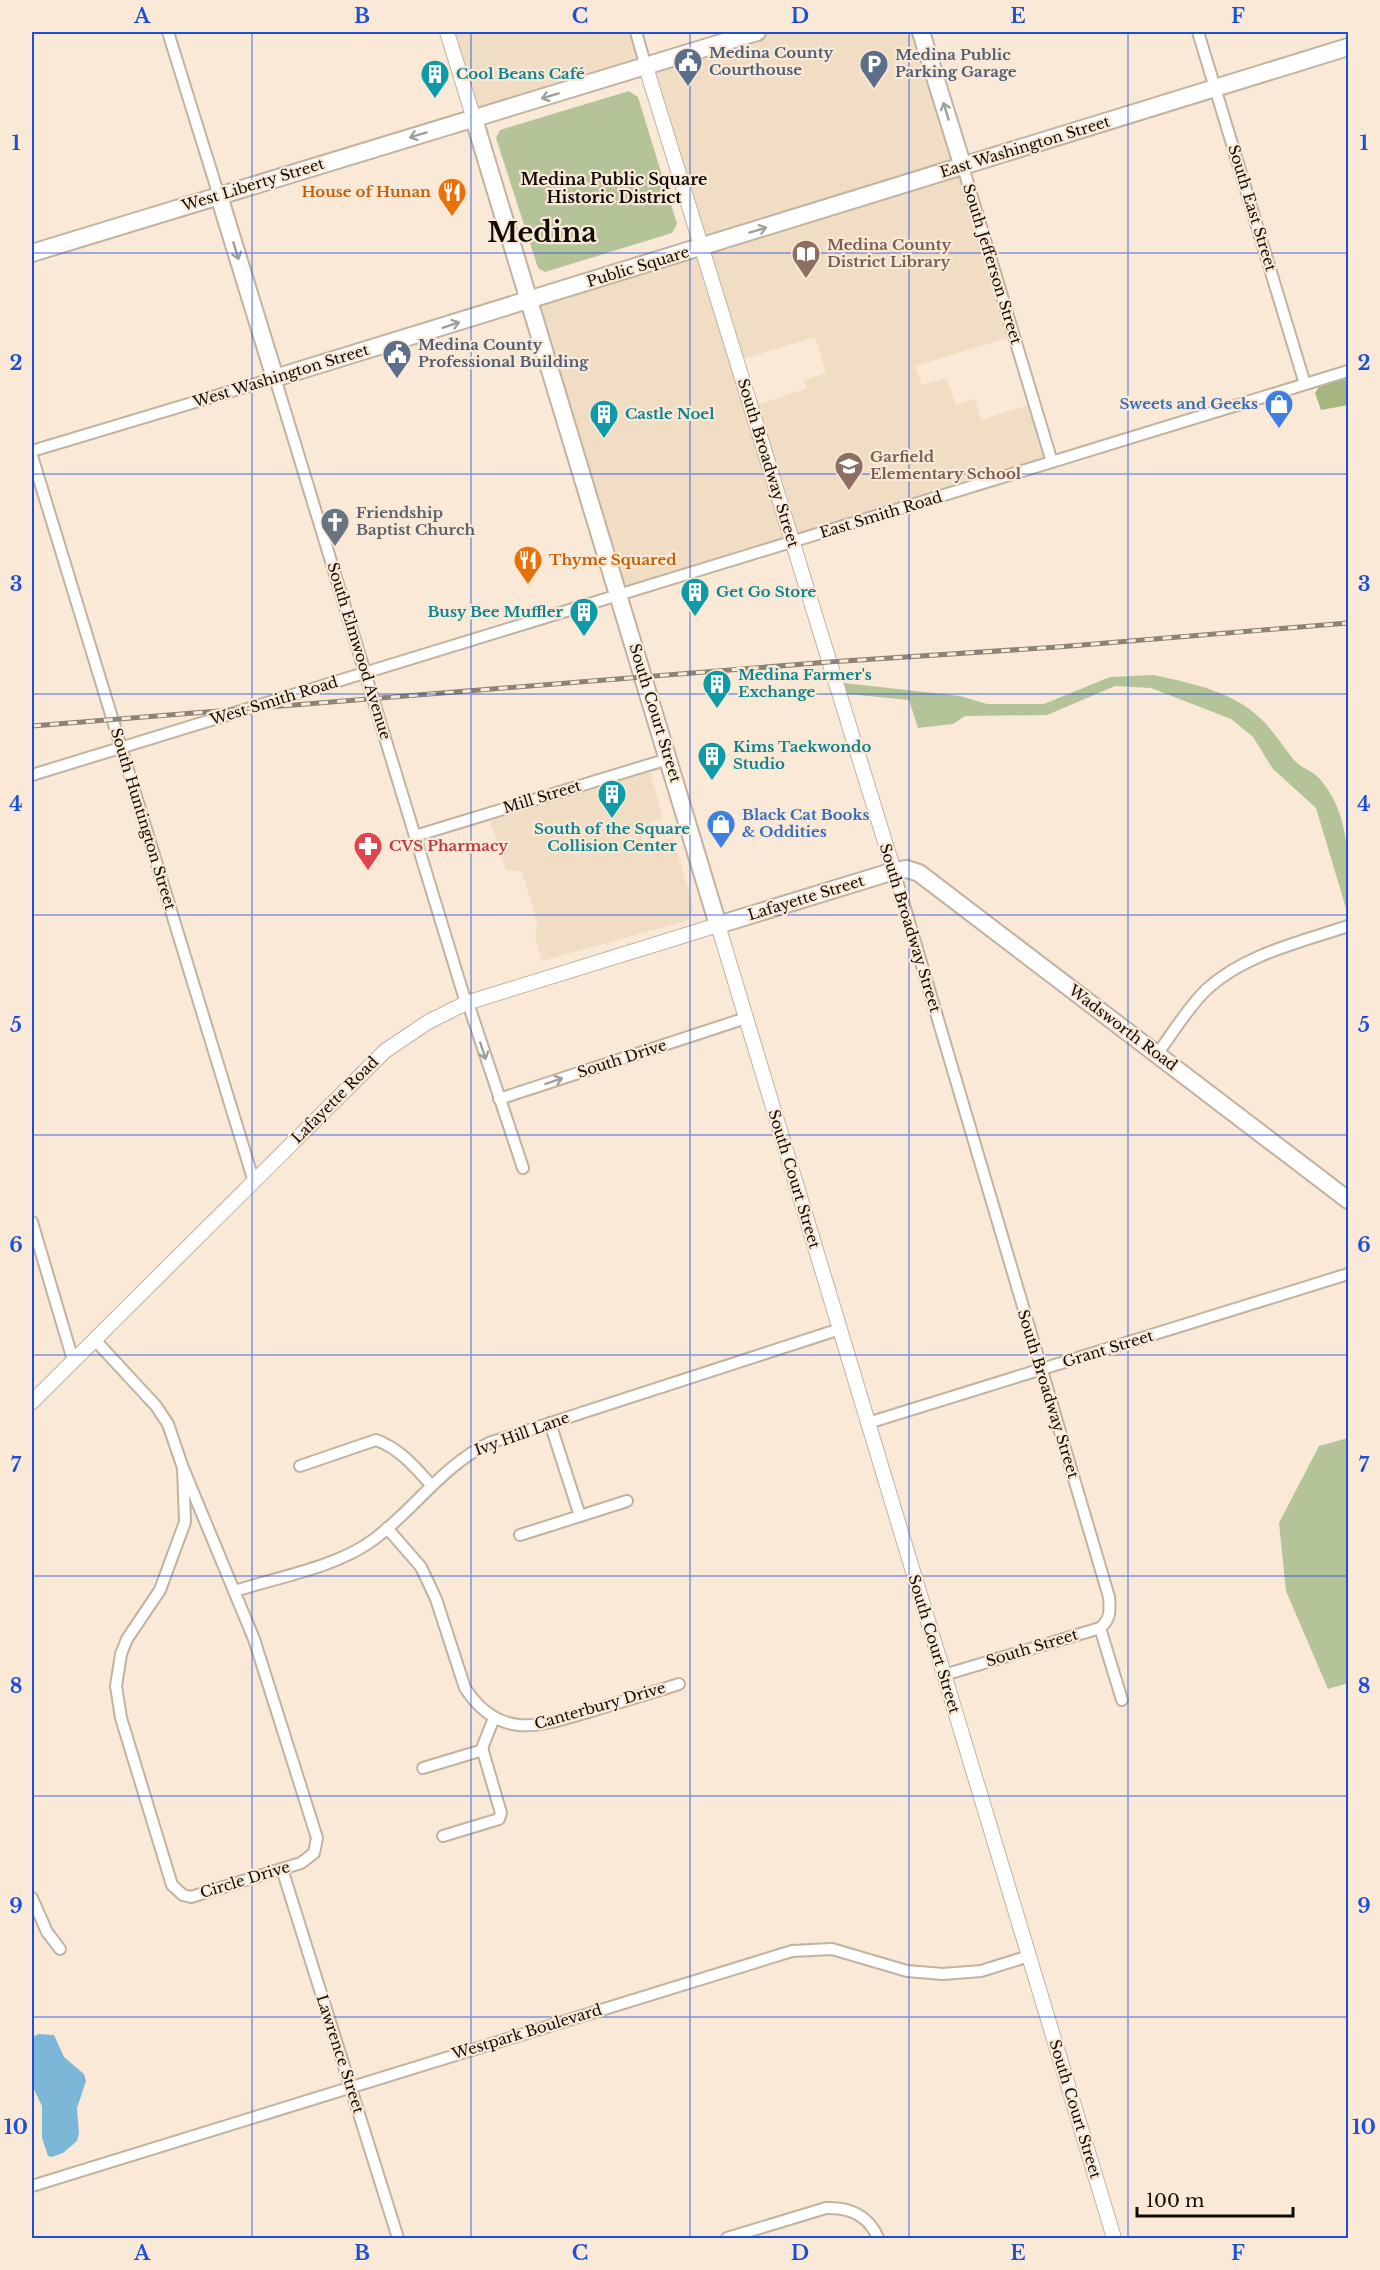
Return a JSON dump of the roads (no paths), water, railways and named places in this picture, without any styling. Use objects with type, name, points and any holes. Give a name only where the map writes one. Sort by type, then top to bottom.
[{"type":"highway","name":"West Liberty Street","points":[[32,253],[757,32]]},
{"type":"highway","name":"South Jefferson Street","points":[[921,32],[963,167]]},
{"type":"highway","name":"East Washington Street","points":[[702,248],[1348,47]]},
{"type":"highway","name":"South Court Street","points":[[474,119],[620,595],[718,926]]},
{"type":"highway","name":"South Elmwood Avenue","points":[[219,196],[275,378]]},
{"type":"highway","name":"Public Square","points":[[529,300],[702,248]]},
{"type":"highway","name":"West Washington Street","points":[[275,378],[529,300]]},
{"type":"highway","name":"Wadsworth Road","points":[[894,872],[908,869],[919,873],[1348,1200]]},
{"type":"highway","name":"Lafayette Street","points":[[718,926],[894,872]]},
{"type":"main road","points":[[447,32],[474,119]]},
{"type":"main road","name":"Public Square","points":[[646,67],[702,248]]},
{"type":"main road","name":"South Broadway Street","points":[[702,248],[894,872]]},
{"type":"main road","name":"Lafayette Road","points":[[32,1402],[385,1051],[428,1022],[467,1003],[718,926]]},
{"type":"main road","name":"South Court Street","points":[[718,926],[1114,2238]]},
{"type":"street","points":[[168,32],[219,196]]},
{"type":"street","points":[[636,32],[646,67]]},
{"type":"street","name":"South East Street","points":[[1198,32],[1305,384]]},
{"type":"street","name":"South Jefferson Street","points":[[963,167],[1052,462]]},
{"type":"street","name":"East Smith Road","points":[[620,595],[1348,371]]},
{"type":"street","name":"West Washington Street","points":[[32,451],[275,378]]},
{"type":"street","name":"South Elmwood Avenue","points":[[275,378],[467,1003],[523,1168]]},
{"type":"street","name":"South Huntington Street","points":[[32,456],[123,747],[254,1182]]},
{"type":"street","name":"West Smith Road","points":[[32,775],[620,595]]},
{"type":"street","name":"Mill Street","points":[[415,836],[668,759]]},
{"type":"street","name":"South Broadway Street","points":[[894,872],[1106,1586],[1110,1611],[1106,1623],[1100,1628]]},
{"type":"street","points":[[1157,1054],[1206,990],[1228,972],[1264,954],[1348,926]]},
{"type":"street","name":"South Drive","points":[[499,1099],[746,1018]]},
{"type":"street","points":[[32,1222],[73,1360]]},
{"type":"street","name":"Grant Street","points":[[868,1423],[1348,1274]]},
{"type":"street","name":"Ivy Hill Lane","points":[[235,1591],[344,1557],[357,1550],[387,1528],[431,1485],[472,1452],[550,1423],[840,1329]]},
{"type":"street","name":"Circle Drive","points":[[95,1340],[156,1406],[168,1424],[183,1468],[254,1639],[317,1838],[316,1846],[309,1859],[191,1897],[176,1891],[172,1885],[121,1719],[116,1686],[121,1654],[127,1639],[160,1590],[185,1522],[183,1468]]},
{"type":"street","points":[[550,1423],[580,1516]]},
{"type":"street","points":[[300,1466],[376,1440],[388,1444],[410,1461],[431,1485]]},
{"type":"street","points":[[520,1535],[627,1501]]},
{"type":"street","name":"Canterbury Drive","points":[[387,1528],[421,1567],[431,1588],[465,1688],[481,1709],[495,1718],[517,1726],[543,1726],[679,1684]]},
{"type":"street","points":[[1100,1628],[1122,1700]]},
{"type":"street","name":"South Street","points":[[944,1675],[1100,1628]]},
{"type":"street","points":[[443,1836],[499,1820],[501,1813],[483,1750],[495,1718]]},
{"type":"street","points":[[423,1768],[483,1750]]},
{"type":"street","name":"Lawrence Street","points":[[282,1869],[398,2238]]},
{"type":"street","points":[[32,1898],[47,1932],[60,1949]]},
{"type":"street","name":"Westpark Boulevard","points":[[32,2186],[350,2086],[792,1952],[832,1949],[907,1971],[943,1974],[981,1971],[1029,1956]]},
{"type":"street","points":[[727,2238],[826,2208],[837,2207],[859,2214],[868,2222],[878,2238]]},
{"type":"water","points":[[39,2034],[54,2035],[64,2057],[84,2074],[86,2081],[77,2108],[79,2133],[77,2141],[63,2153],[52,2157],[48,2156],[42,2138],[42,2106],[32,2085],[32,2037]]},
{"type":"railway","points":[[32,726],[1348,623]]},
{"type":"place","name":"Medina County Courthouse","points":[[688,88]]},
{"type":"place","name":"Medina Public Parking Garage","points":[[874,90]]},
{"type":"place","name":"Cool Beans Café","points":[[435,100]]},
{"type":"place","name":"House of Hunan","points":[[452,218]]},
{"type":"place","name":"Medina County District Library","points":[[806,280]]},
{"type":"place","name":"Medina County Professional Building","points":[[397,380]]},
{"type":"place","name":"Sweets and Geeks","points":[[1279,430]]},
{"type":"place","name":"Castle Noel","points":[[604,440]]},
{"type":"place","name":"Garfield Elementary School","points":[[849,492]]},
{"type":"place","name":"Friendship Baptist Church","points":[[335,548]]},
{"type":"place","name":"Thyme Squared","points":[[528,586]]},
{"type":"place","name":"Get Go Store","points":[[695,618]]},
{"type":"place","name":"Busy Bee Muffler","points":[[584,638]]},
{"type":"place","name":"Medina Farmer's Exchange","points":[[717,710]]},
{"type":"place","name":"Kims Taekwondo Studio","points":[[712,782]]},
{"type":"place","name":"South of the Square Collision Center","points":[[612,820]]},
{"type":"place","name":"Black Cat Books & Oddities","points":[[721,850]]},
{"type":"place","name":"CVS Pharmacy","points":[[368,872]]},
{"type":"district","name":"Medina Public Square Historic District","points":[[614,188]]},
{"type":"district","name":"Medina","points":[[542,233]]}]
